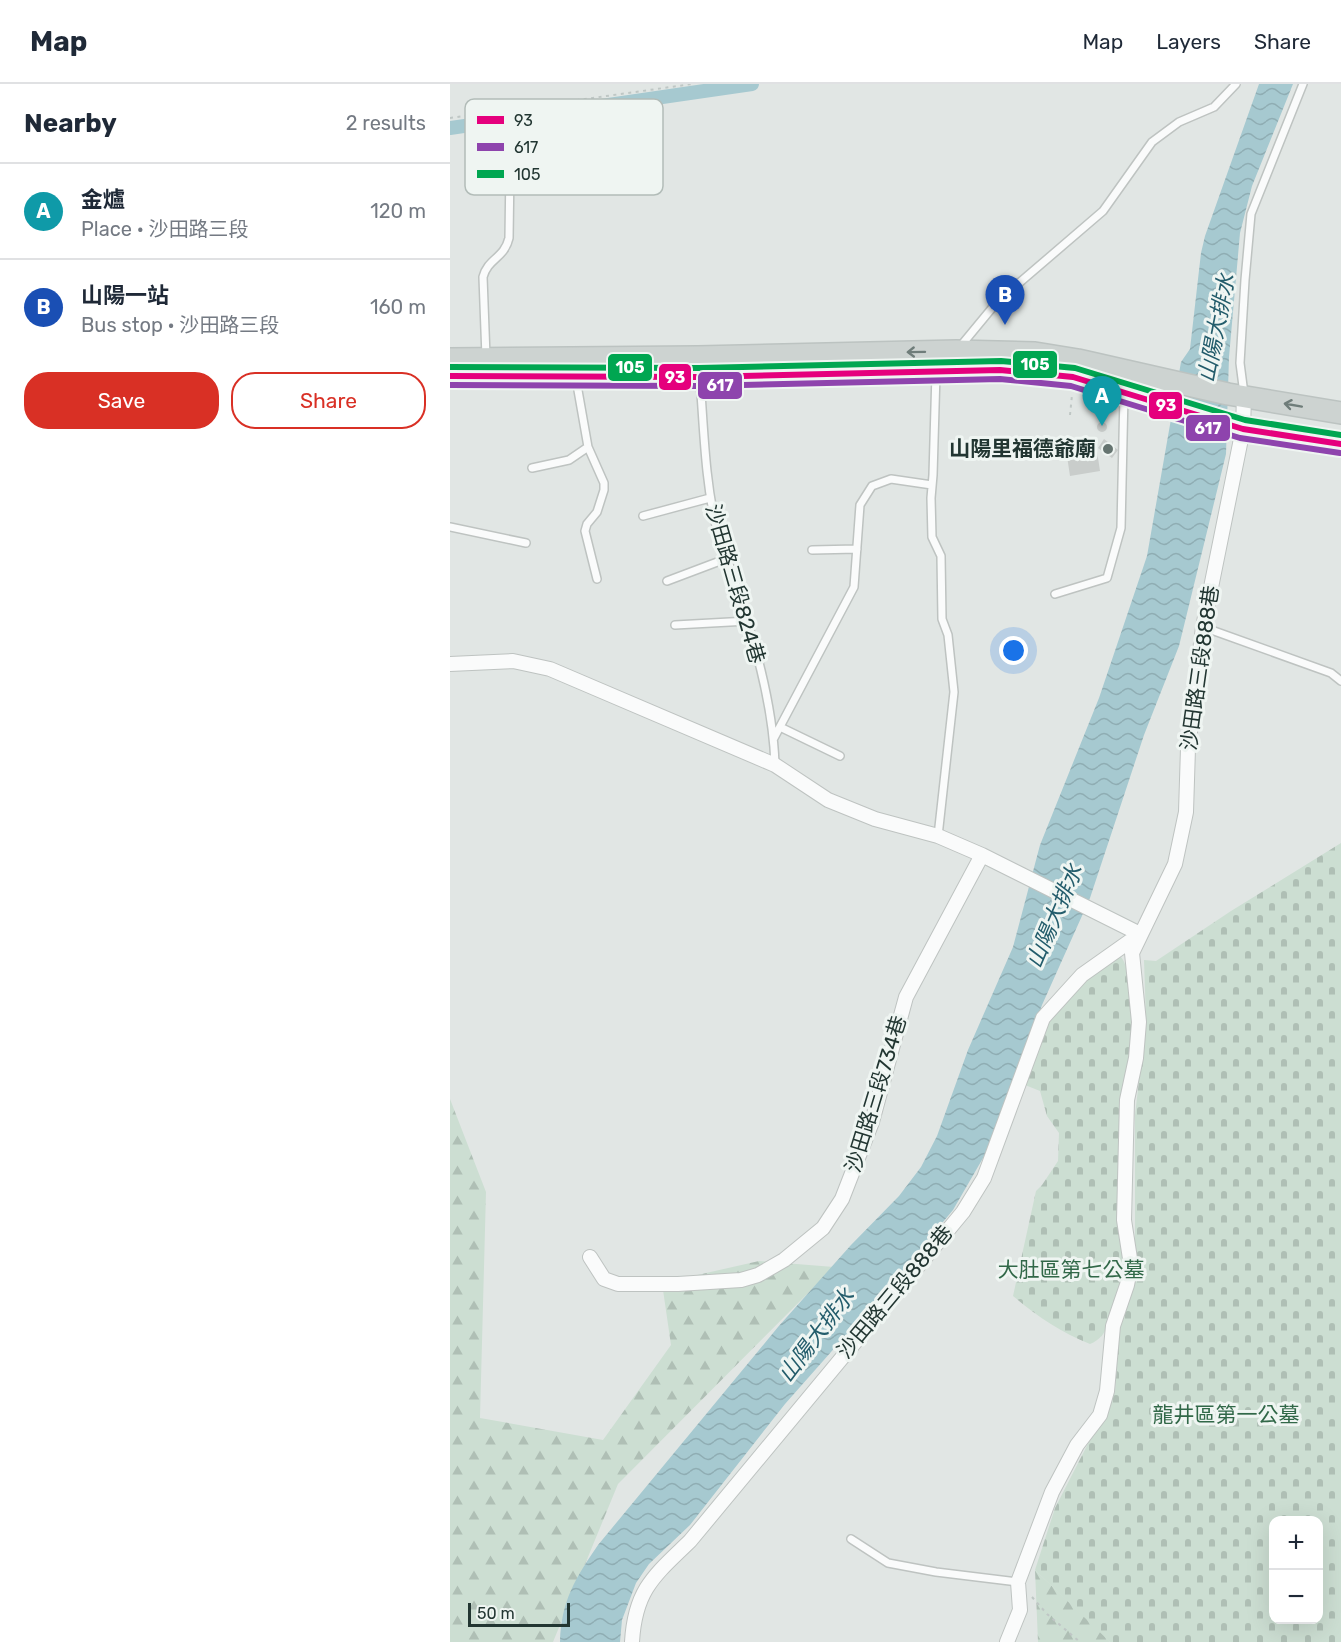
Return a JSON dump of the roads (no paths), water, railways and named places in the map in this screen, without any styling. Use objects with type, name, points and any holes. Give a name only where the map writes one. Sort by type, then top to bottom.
[{"type":"main road","points":[[450,376],[575,376],[956,351],[1035,353],[1078,360],[1236,395],[1341,413]]},
{"type":"main road","points":[[450,358],[699,367],[1000,370],[1074,377],[1233,426],[1341,444]]},
{"type":"street","name":"沙田路三段888巷","points":[[632,1642],[633,1620],[650,1581],[690,1540],[963,1212],[984,1178],[1043,1018],[1082,975],[1140,934],[1175,864],[1186,812],[1188,748],[1236,395]]},
{"type":"street","points":[[450,664],[513,661],[550,669],[776,765],[828,800],[875,819],[938,836],[982,855],[1140,934],[1132,953],[1139,1022],[1136,1058],[1127,1100],[1124,1221],[1131,1265],[1127,1285],[1113,1326],[1107,1391],[1100,1415],[1077,1445],[1052,1492],[1018,1582],[1020,1610],[1007,1642]]},
{"type":"street","name":"沙田路三段734巷","points":[[590,1257],[604,1279],[618,1284],[678,1284],[741,1280],[758,1275],[784,1260],[823,1227],[842,1199],[872,1122],[906,997],[982,855]]},
{"type":"lane","points":[[938,836],[954,692],[948,635],[942,619],[941,556],[932,537],[936,370],[956,351],[997,302],[1103,211],[1152,142],[1179,122],[1214,106],[1236,84]]},
{"type":"lane","points":[[1236,395],[1251,214],[1303,84]]},
{"type":"lane","points":[[486,359],[483,277],[486,268],[506,248],[509,238],[510,195]]},
{"type":"lane","name":"沙田路三段824巷","points":[[699,367],[710,498],[717,532],[728,558],[748,621],[768,702],[776,765]]},
{"type":"lane","points":[[1055,594],[1107,579],[1121,528],[1125,371]]},
{"type":"lane","points":[[575,376],[588,447],[604,483],[597,512],[587,524],[585,531],[597,579]]},
{"type":"lane","points":[[532,468],[569,460],[588,447]]},
{"type":"lane","points":[[774,738],[854,587],[860,505],[872,486],[891,479],[932,485]]},
{"type":"lane","points":[[642,516],[710,498]]},
{"type":"lane","points":[[450,527],[526,543]]},
{"type":"lane","points":[[812,550],[857,549]]},
{"type":"lane","points":[[667,580],[728,558]]},
{"type":"lane","points":[[675,625],[748,621]]},
{"type":"lane","points":[[1203,627],[1331,673],[1341,681]]},
{"type":"lane","points":[[780,727],[840,756]]},
{"type":"lane","points":[[851,1539],[888,1563],[936,1572],[1018,1582]]},
{"type":"water","name":"山陽大排水","points":[[1259,84],[1293,84],[1252,186],[1240,233],[1229,357],[1226,454],[1179,646],[1144,735],[1090,898],[1042,1005],[994,1139],[953,1210],[785,1404],[690,1525],[649,1564],[636,1583],[622,1620],[620,1642],[560,1642],[563,1614],[571,1590],[598,1545],[778,1327],[851,1245],[899,1196],[921,1167],[937,1136],[968,1050],[1013,947],[1040,845],[1099,698],[1147,556],[1181,362],[1190,349],[1205,236]]},
{"type":"waterway","points":[[649,99],[752,84]]},
{"type":"waterway","points":[[450,128],[465,126]]},
{"type":"place","name":"山陽一站","points":[[1005,325]]},
{"type":"place","name":"金爐","points":[[1102,426]]},
{"type":"place","name":"山陽里福德爺廟","points":[[1108,449]]},
{"type":"park label","name":"大肚區第七公墓","points":[[1071,1270]]},
{"type":"park label","name":"龍井區第一公墓","points":[[1226,1415]]}]
